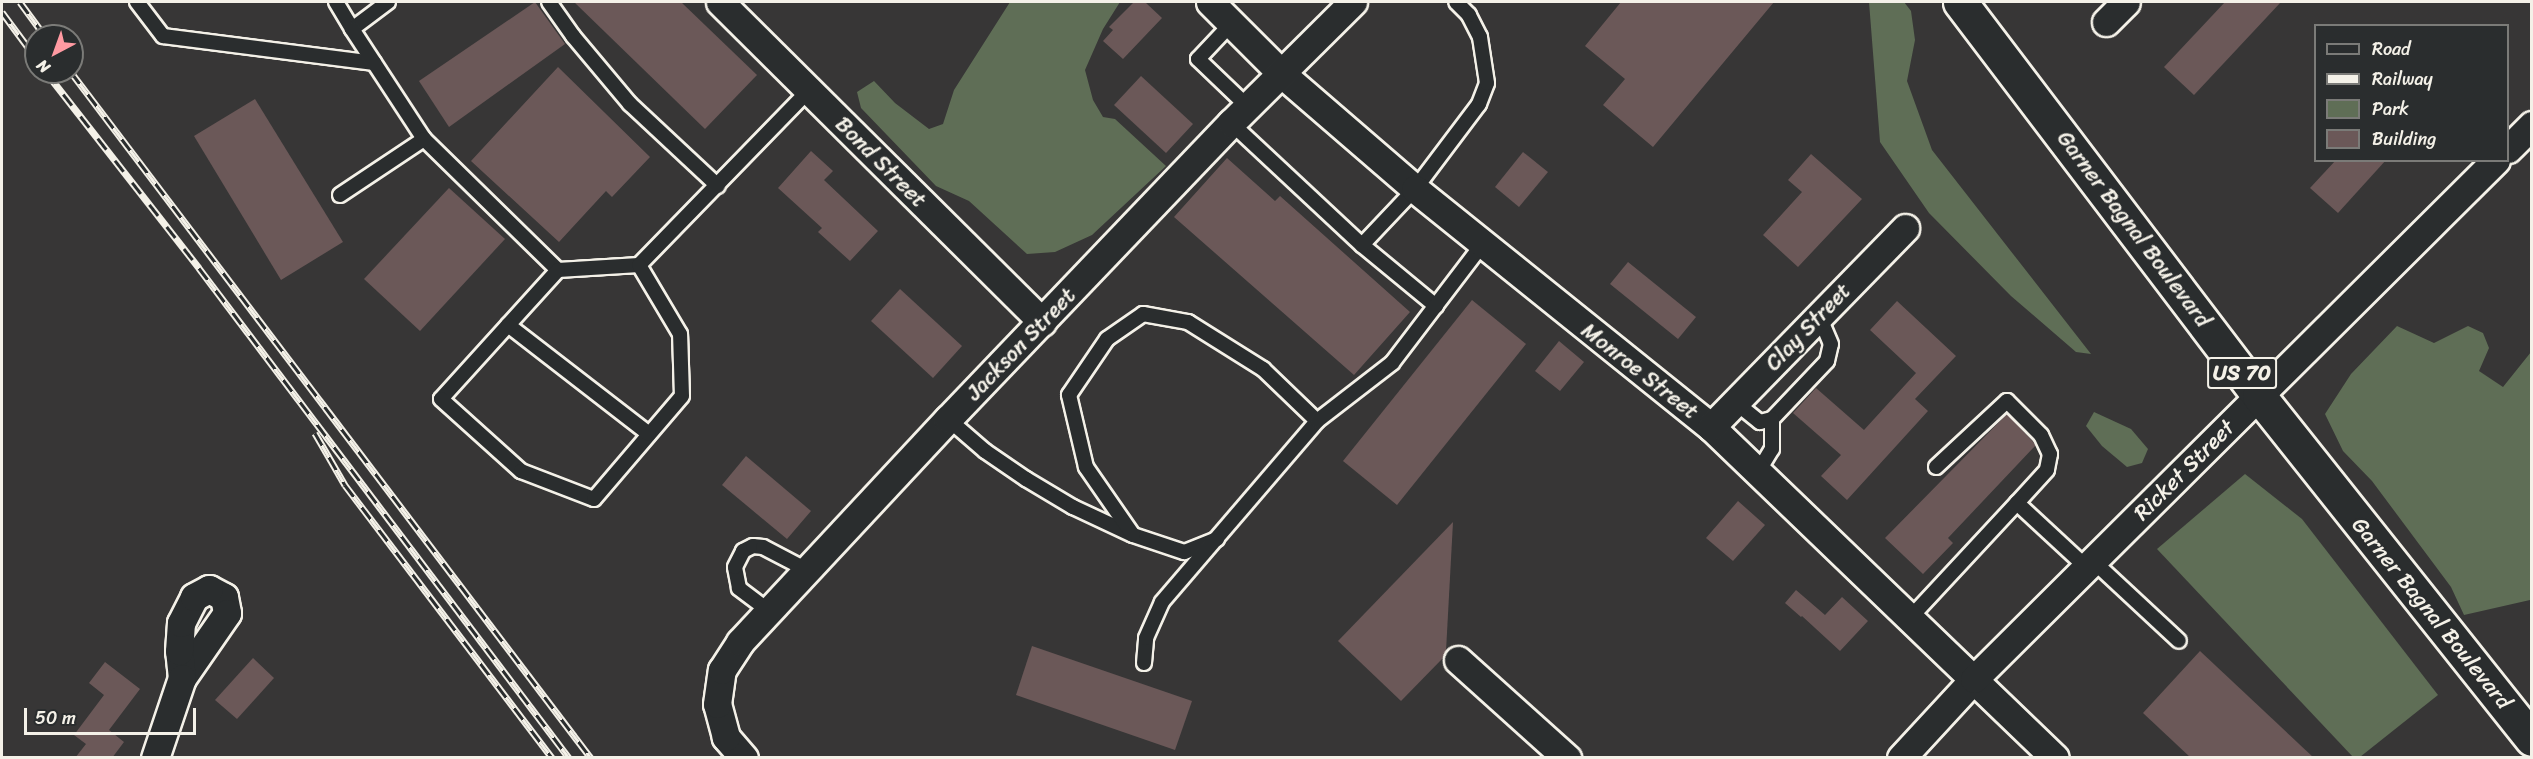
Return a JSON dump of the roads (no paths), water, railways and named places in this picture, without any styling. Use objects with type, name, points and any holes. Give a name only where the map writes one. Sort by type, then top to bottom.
[{"type":"highway","name":"Garner Bagnal Boulevard","points":[[1960,2],[2259,396],[2532,739]]},
{"type":"street","name":"Bond Street","points":[[720,2],[1042,322]]},
{"type":"street","name":"Monroe Street","points":[[1210,2],[1282,74],[1415,189],[1711,427],[2055,758]]},
{"type":"street","name":"Jackson Street","points":[[744,758],[726,736],[717,704],[722,670],[740,642],[948,419],[1239,115],[1353,2]]},
{"type":"street","points":[[2106,22],[2126,2]]},
{"type":"street","points":[[2509,148],[2532,125]]},
{"type":"street","name":"Ricket Street","points":[[1901,758],[1974,679],[2494,162]]},
{"type":"street","name":"Clay Street","points":[[1711,427],[1905,228]]},
{"type":"street","points":[[1458,660],[1567,758]]},
{"type":"street","points":[[155,758],[182,678]]},
{"type":"lane","points":[[137,2],[163,36],[374,63]]},
{"type":"lane","points":[[336,2],[424,139],[558,270]]},
{"type":"lane","points":[[352,28],[388,2]]},
{"type":"lane","points":[[549,2],[573,36],[630,104],[718,186]]},
{"type":"lane","points":[[1362,245],[1415,189],[1479,104],[1487,83],[1480,37],[1469,15],[1456,2]]},
{"type":"lane","points":[[1231,24],[1198,59],[1239,115],[1362,245],[1436,306]]},
{"type":"lane","points":[[639,265],[680,334],[682,396],[594,499],[521,471],[441,399],[558,270],[639,265],[809,90]]},
{"type":"lane","points":[[340,195],[424,139]]},
{"type":"lane","points":[[1144,663],[1146,638],[1162,602],[1317,422],[1392,363],[1482,245]]},
{"type":"lane","points":[[1133,535],[1086,466],[1069,395],[1107,339],[1143,314],[1188,322],[1263,369],[1317,422]]},
{"type":"lane","points":[[1735,402],[1760,422],[1772,419],[1827,361],[1831,344],[1819,316]]},
{"type":"lane","points":[[508,325],[649,434]]},
{"type":"lane","points":[[1910,618],[2048,470],[2050,454],[2041,435],[2007,401],[1936,467]]},
{"type":"lane","points":[[948,419],[985,451],[1026,479],[1073,507],[1133,535],[1184,552],[1216,539]]},
{"type":"lane","points":[[1758,472],[1772,449],[1772,419]]},
{"type":"lane","points":[[2017,503],[2179,641]]},
{"type":"lane","points":[[769,611],[739,588],[735,567],[743,551],[753,546],[763,547],[807,570]]},
{"type":"railway","points":[[20,2],[36,24]]},
{"type":"railway","points":[[2,12],[24,42]]},
{"type":"railway","points":[[55,84],[199,268],[569,758]]},
{"type":"railway","points":[[80,84],[591,758]]},
{"type":"railway","points":[[315,433],[345,485],[552,758]]}]
